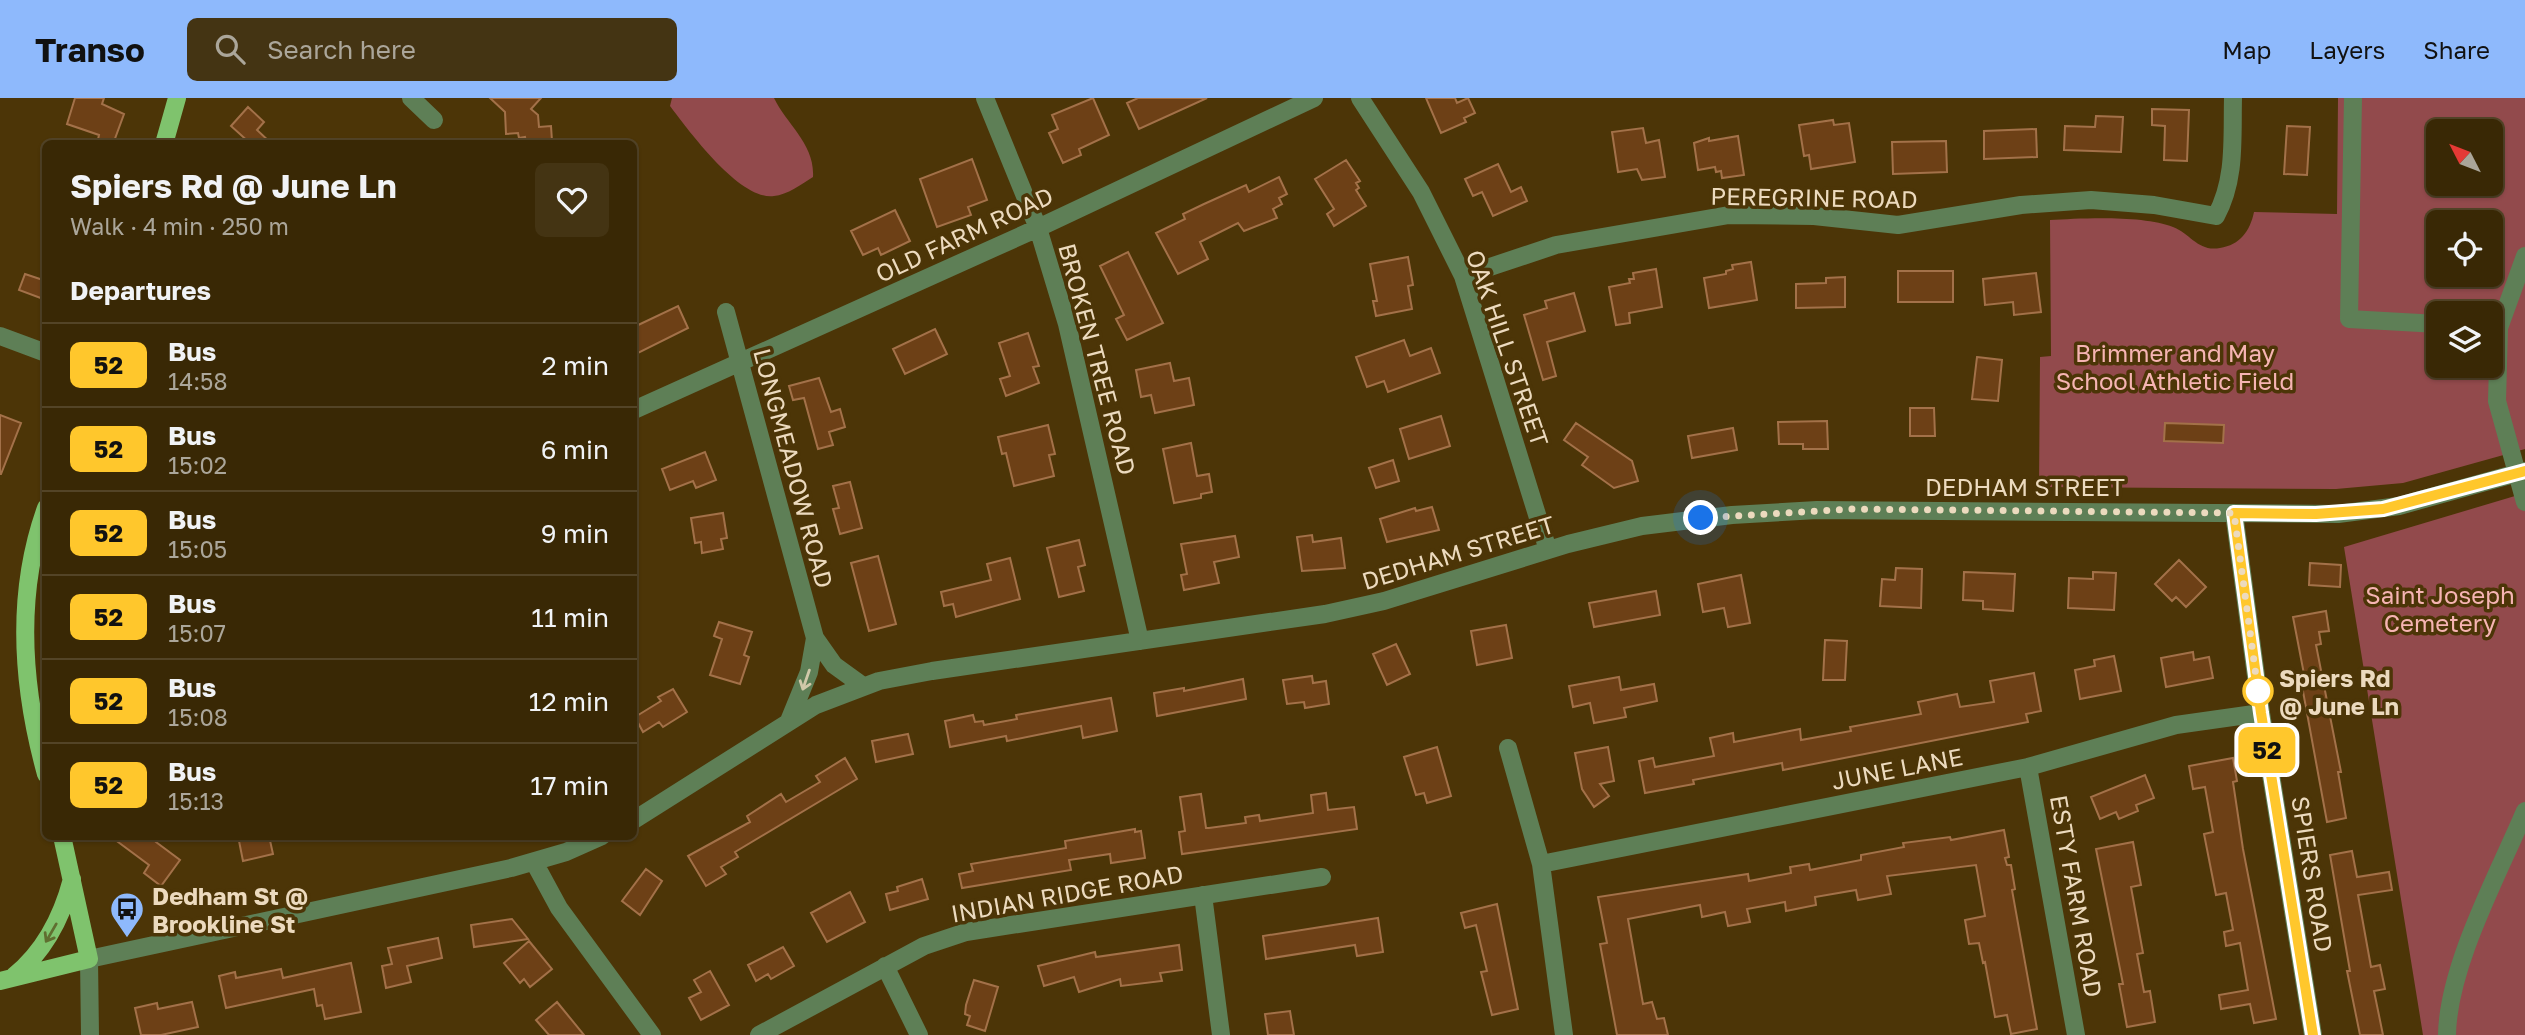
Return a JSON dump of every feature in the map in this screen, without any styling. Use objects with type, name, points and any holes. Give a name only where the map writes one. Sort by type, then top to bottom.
[{"type":"main road","points":[[165,140],[177,98]]},
{"type":"main road","points":[[42,519],[37,532],[25,604],[25,671],[42,760]]},
{"type":"main road","points":[[5,980],[89,959],[63,840]]},
{"type":"main road","points":[[5,980],[35,956],[52,932],[72,875]]},
{"type":"street","points":[[411,98],[435,120]]},
{"type":"street","name":"BROKEN TREE ROAD","points":[[985,98],[1038,228],[1070,337],[1140,641]]},
{"type":"street","name":"OLD FARM ROAD","points":[[637,409],[1038,228],[1314,98]]},
{"type":"street","name":"OAK HILL STREET","points":[[1360,98],[1421,191],[1463,276],[1548,550]]},
{"type":"street","name":"PEREGRINE ROAD","points":[[1463,276],[1556,245],[1730,215],[1814,216],[1898,225],[2021,205],[2091,200],[2154,205],[2216,216],[2227,194],[2232,172],[2233,98]]},
{"type":"street","points":[[2353,98],[2349,319],[2426,323]]},
{"type":"street","points":[[2503,309],[2525,256]]},
{"type":"street","name":"LONGMEADOW ROAD","points":[[726,312],[815,638],[834,665],[863,686]]},
{"type":"street","points":[[0,336],[42,352]]},
{"type":"street","points":[[2496,378],[2497,401],[2520,472],[2525,502]]},
{"type":"street","name":"DEDHAM STREET","points":[[637,818],[816,705],[863,686],[932,671],[1273,623],[1355,608],[1548,550],[1642,526],[1790,511],[2338,514],[2399,506],[2520,472]]},
{"type":"street","name":"SPIERS ROAD","points":[[2234,513],[2261,713],[2313,1035]]},
{"type":"street","name":"LONGMEADOW ROAD","points":[[789,721],[809,672],[815,638]]},
{"type":"street","name":"JUNE LANE","points":[[1541,864],[2028,766],[2176,725],[2261,713]]},
{"type":"street","points":[[1508,748],[1541,864],[1564,1035]]},
{"type":"street","name":"ESTY FARM ROAD","points":[[2028,766],[2076,1035]]},
{"type":"street","points":[[2447,1035],[2451,1003],[2467,949],[2525,811]]},
{"type":"street","points":[[90,1035],[89,959],[534,862],[592,840]]},
{"type":"street","points":[[534,862],[559,908],[652,1035]]},
{"type":"street","name":"INDIAN RIDGE ROAD","points":[[759,1035],[924,946],[966,932],[1322,877]]},
{"type":"street","points":[[1203,895],[1221,1035]]},
{"type":"street","points":[[885,966],[919,1035]]},
{"type":"green space","points":[[672,98],[774,98],[810,155],[813,177],[774,196],[761,195],[746,188],[716,162],[689,131],[670,106]]},
{"type":"green space","name":"Brimmer and May School Athletic Field","points":[[2338,98],[2525,98],[2525,449],[2403,483],[2336,489],[2039,487],[2040,357],[2051,356],[2050,220],[2113,218],[2161,223],[2212,249],[2233,244],[2243,236],[2254,212],[2337,214]]},
{"type":"green space","name":"Saint Joseph Cemetery","points":[[2525,493],[2525,1035],[2423,1035],[2344,547]]},
{"type":"building","points":[[75,98],[104,98],[102,104],[124,114],[114,140],[98,140],[99,135],[67,124]]},
{"type":"building","points":[[490,98],[541,98],[531,109],[538,115],[539,127],[551,126],[552,140],[526,140],[525,137],[519,138],[518,133],[506,134],[505,112]]},
{"type":"building","points":[[1093,98],[1109,135],[1079,149],[1081,155],[1063,163],[1049,133],[1058,129],[1052,115]]},
{"type":"building","points":[[1138,98],[1207,98],[1139,129],[1127,103]]},
{"type":"building","points":[[1426,98],[1455,98],[1457,103],[1468,98],[1475,113],[1464,118],[1466,122],[1441,133]]},
{"type":"building","points":[[248,107],[264,122],[257,130],[268,140],[247,140],[231,126]]},
{"type":"building","points":[[2152,109],[2189,110],[2187,161],[2164,160],[2165,126],[2152,125]]},
{"type":"building","points":[[2096,116],[2123,117],[2121,152],[2064,150],[2065,126],[2095,127]]},
{"type":"building","points":[[1833,120],[1834,125],[1849,123],[1855,162],[1811,169],[1809,155],[1804,156],[1799,125]]},
{"type":"building","points":[[2287,126],[2310,127],[2307,175],[2284,174]]},
{"type":"building","points":[[1643,128],[1646,143],[1659,140],[1665,177],[1642,180],[1637,169],[1618,172],[1612,132]]},
{"type":"building","points":[[2036,129],[2037,157],[1984,159],[1984,131]]},
{"type":"building","points":[[1738,136],[1744,175],[1722,178],[1721,171],[1716,172],[1715,167],[1698,170],[1694,143],[1709,138],[1709,141]]},
{"type":"building","points":[[1946,141],[1947,172],[1893,174],[1892,142]]},
{"type":"building","points":[[972,159],[987,200],[968,207],[971,215],[937,227],[920,179]]},
{"type":"building","points":[[1346,160],[1360,181],[1356,183],[1359,188],[1356,190],[1366,206],[1334,226],[1327,214],[1334,209],[1315,179]]},
{"type":"building","points":[[1498,164],[1511,192],[1521,187],[1527,201],[1493,216],[1482,192],[1473,196],[1465,179]]},
{"type":"building","points":[[1279,177],[1287,194],[1279,198],[1282,204],[1273,209],[1277,218],[1244,231],[1238,223],[1200,242],[1208,259],[1178,274],[1156,233],[1185,219],[1183,214],[1204,204],[1246,185],[1249,192]]},
{"type":"building","points":[[895,210],[910,241],[881,255],[878,248],[863,255],[851,231]]},
{"type":"building","points":[[1128,252],[1163,323],[1127,340],[1116,319],[1124,315],[1100,266]]},
{"type":"building","points":[[1408,257],[1413,285],[1408,286],[1412,309],[1376,316],[1373,301],[1377,301],[1370,264]]},
{"type":"building","points":[[1751,262],[1757,300],[1709,308],[1704,278],[1726,274],[1726,271],[1733,269],[1732,265]]},
{"type":"building","points":[[1656,269],[1662,307],[1629,313],[1630,323],[1616,325],[1609,287],[1630,283],[1629,279],[1634,279],[1633,273]]},
{"type":"building","points":[[1898,271],[1953,271],[1953,302],[1898,302]]},
{"type":"building","points":[[2036,273],[2041,312],[2014,315],[2013,302],[1985,305],[1983,279]]},
{"type":"building","points":[[25,274],[42,280],[42,299],[19,290]]},
{"type":"building","points":[[1845,277],[1845,307],[1796,308],[1796,284],[1826,283],[1826,278]]},
{"type":"building","points":[[1574,293],[1585,331],[1547,342],[1556,376],[1543,380],[1524,315],[1547,308],[1545,301]]},
{"type":"building","points":[[678,306],[688,328],[637,354],[637,326]]},
{"type":"building","points":[[935,329],[947,354],[905,374],[893,349]]},
{"type":"building","points":[[1028,333],[1039,366],[1033,367],[1039,383],[1006,396],[1000,379],[1010,376],[999,343]]},
{"type":"building","points":[[1404,340],[1410,356],[1431,348],[1440,373],[1388,392],[1384,381],[1367,387],[1356,357]]},
{"type":"building","points":[[1977,357],[2002,360],[1998,401],[1972,399]]},
{"type":"building","points":[[1170,363],[1174,381],[1189,378],[1194,405],[1155,413],[1151,395],[1141,397],[1136,370]]},
{"type":"building","points":[[819,378],[831,412],[840,409],[845,427],[829,432],[833,445],[818,449],[804,398],[793,400],[789,386]]},
{"type":"building","points":[[1910,408],[1934,408],[1935,436],[1910,436]]},
{"type":"building","points":[[0,415],[21,423],[1,474],[0,474]]},
{"type":"building","points":[[1441,416],[1450,446],[1409,459],[1400,429]]},
{"type":"building","points":[[1827,421],[1828,449],[1803,449],[1803,444],[1779,444],[1778,422]]},
{"type":"building","points":[[1576,423],[1632,461],[1638,481],[1614,488],[1582,465],[1588,457],[1564,440]]},
{"type":"building","points":[[2165,423],[2224,425],[2223,443],[2164,441]]},
{"type":"building","points":[[1048,425],[1055,454],[1049,455],[1054,476],[1014,486],[1006,453],[1002,454],[998,437]]},
{"type":"building","points":[[1733,428],[1737,450],[1692,458],[1688,436]]},
{"type":"building","points":[[1191,443],[1197,476],[1209,474],[1212,492],[1201,494],[1201,498],[1174,503],[1163,449]]},
{"type":"building","points":[[705,452],[716,480],[696,488],[693,481],[670,490],[662,469]]},
{"type":"building","points":[[1393,460],[1399,481],[1376,488],[1369,468]]},
{"type":"building","points":[[850,482],[862,528],[840,534],[833,509],[839,508],[833,486]]},
{"type":"building","points":[[1432,507],[1439,530],[1387,542],[1380,519],[1415,508],[1416,511]]},
{"type":"building","points":[[723,513],[727,538],[721,539],[723,549],[702,553],[701,542],[695,543],[691,518]]},
{"type":"building","points":[[1312,535],[1313,542],[1341,538],[1345,568],[1302,571],[1297,537]]},
{"type":"building","points":[[1235,536],[1239,557],[1214,562],[1219,583],[1184,590],[1181,575],[1187,574],[1181,544]]},
{"type":"building","points":[[1079,540],[1085,565],[1078,567],[1084,591],[1059,597],[1047,548]]},
{"type":"building","points":[[878,556],[896,624],[869,631],[851,563]]},
{"type":"building","points":[[1010,558],[1020,599],[956,617],[953,604],[944,606],[941,592],[991,580],[987,564]]},
{"type":"building","points":[[2179,560],[2206,587],[2186,607],[2176,597],[2172,601],[2155,584]]},
{"type":"building","points":[[2310,563],[2341,565],[2340,587],[2309,585]]},
{"type":"building","points":[[1896,568],[1922,569],[1921,608],[1880,606],[1882,579],[1895,580]]},
{"type":"building","points":[[1964,572],[2015,574],[2013,611],[1983,609],[1983,601],[1963,600]]},
{"type":"building","points":[[2093,572],[2116,573],[2114,610],[2068,608],[2069,578],[2093,579]]},
{"type":"building","points":[[1741,575],[1750,623],[1728,627],[1724,608],[1703,612],[1698,584]]},
{"type":"building","points":[[1656,591],[1660,615],[1594,627],[1589,603]]},
{"type":"building","points":[[2326,611],[2329,631],[2319,632],[2321,644],[2316,645],[2341,772],[2338,772],[2346,818],[2327,822],[2300,675],[2304,674],[2293,617]]},
{"type":"building","points":[[719,622],[752,632],[744,655],[749,657],[740,684],[710,675],[722,639],[714,636]]},
{"type":"building","points":[[1506,625],[1512,658],[1477,665],[1471,631]]},
{"type":"building","points":[[1825,640],[1847,641],[1845,680],[1823,680]]},
{"type":"building","points":[[1396,644],[1410,674],[1387,685],[1373,654]]},
{"type":"building","points":[[2193,652],[2194,660],[2209,657],[2213,678],[2166,687],[2161,658]]},
{"type":"building","points":[[2114,656],[2121,691],[2080,699],[2075,670],[2095,666],[2094,660]]},
{"type":"building","points":[[2034,673],[2041,711],[2026,714],[2028,722],[1783,770],[1782,763],[1693,780],[1694,784],[1645,793],[1639,761],[1653,758],[1655,767],[1714,756],[1710,738],[1733,733],[1734,742],[1800,729],[1801,740],[1851,731],[1850,727],[1921,714],[1918,702],[1957,694],[1960,707],[1994,702],[1990,681]]},
{"type":"building","points":[[1312,676],[1313,683],[1326,681],[1329,704],[1305,708],[1304,702],[1287,704],[1283,680]]},
{"type":"building","points":[[1619,677],[1621,690],[1654,684],[1657,701],[1624,708],[1626,717],[1594,723],[1590,703],[1573,707],[1569,686]]},
{"type":"building","points":[[1243,679],[1246,699],[1157,716],[1154,693],[1184,688],[1184,691]]},
{"type":"building","points":[[673,689],[687,712],[663,727],[659,722],[643,732],[637,716],[661,701],[658,697]]},
{"type":"building","points":[[1111,698],[1117,731],[1083,738],[1081,726],[1007,741],[1006,736],[950,747],[945,721],[973,715],[975,722],[983,721],[984,725],[1017,719],[1016,715]]},
{"type":"building","points":[[908,734],[913,754],[876,762],[872,741]]},
{"type":"building","points":[[1437,747],[1451,796],[1427,803],[1424,793],[1416,795],[1404,757]]},
{"type":"building","points":[[1608,747],[1614,781],[1600,784],[1609,796],[1594,807],[1582,789],[1575,753]]},
{"type":"building","points":[[845,758],[857,779],[735,852],[738,857],[721,867],[726,874],[706,886],[688,856],[750,822],[747,816],[781,794],[786,802],[820,782],[816,776]]},
{"type":"building","points":[[2233,758],[2237,781],[2233,782],[2243,849],[2276,1019],[2254,1023],[2250,1004],[2221,1009],[2219,995],[2248,990],[2240,943],[2226,946],[2224,932],[2233,930],[2226,893],[2216,895],[2204,834],[2213,832],[2205,787],[2193,789],[2189,766]]},
{"type":"building","points":[[2145,775],[2154,798],[2136,805],[2138,811],[2119,819],[2116,812],[2100,819],[2091,797]]},
{"type":"building","points":[[1326,793],[1328,810],[1354,807],[1357,829],[1182,854],[1179,832],[1185,831],[1180,797],[1201,794],[1206,828],[1209,828],[1246,823],[1245,817],[1259,815],[1260,821],[1313,813],[1311,795]]},
{"type":"building","points":[[1135,829],[1135,832],[1141,831],[1145,858],[1111,863],[1110,854],[1069,860],[1071,870],[962,888],[959,874],[973,871],[971,864],[1066,848],[1065,841]]},
{"type":"building","points":[[2004,830],[2009,857],[2005,858],[2007,865],[2011,865],[2015,889],[2012,890],[2037,1029],[2011,1034],[2007,1015],[1995,1017],[1985,962],[1983,963],[1979,943],[1969,944],[1965,920],[1985,916],[1976,865],[1887,876],[1891,894],[1858,900],[1856,890],[1815,897],[1816,905],[1786,911],[1785,902],[1747,909],[1750,922],[1728,926],[1725,912],[1702,917],[1700,905],[1628,919],[1643,1004],[1652,1002],[1657,1019],[1664,1018],[1668,1035],[1617,1035],[1600,944],[1607,943],[1598,897],[1748,874],[1749,881],[1791,873],[1790,867],[1809,864],[1810,870],[1861,860],[1861,855],[1904,847],[1903,843],[1950,837],[1951,840]]},
{"type":"building","points":[[115,840],[157,840],[156,842],[180,860],[161,886],[144,873],[149,865]]},
{"type":"building","points":[[239,840],[270,840],[273,854],[243,861]]},
{"type":"building","points":[[2133,842],[2141,885],[2131,887],[2143,953],[2137,954],[2144,992],[2150,991],[2155,1022],[2127,1027],[2119,984],[2123,984],[2096,849]]},
{"type":"building","points":[[2352,851],[2357,877],[2389,872],[2392,890],[2358,895],[2371,967],[2380,965],[2385,989],[2374,991],[2383,1035],[2360,1035],[2347,971],[2350,971],[2330,855]]},
{"type":"building","points":[[646,869],[662,881],[640,915],[622,901]]},
{"type":"building","points":[[922,879],[928,899],[890,910],[886,894],[898,891],[897,887]]},
{"type":"building","points":[[850,892],[865,922],[827,942],[811,913]]},
{"type":"building","points":[[1497,904],[1518,1009],[1492,1015],[1481,972],[1487,971],[1476,925],[1465,928],[1461,913]]},
{"type":"building","points":[[1378,918],[1383,952],[1357,956],[1355,945],[1266,959],[1263,936]]},
{"type":"building","points":[[512,919],[528,939],[474,947],[471,925]]},
{"type":"building","points":[[438,938],[442,958],[407,966],[411,982],[386,988],[382,966],[392,964],[388,948]]},
{"type":"building","points":[[529,941],[552,969],[530,987],[524,979],[520,983],[504,963]]},
{"type":"building","points":[[1179,945],[1182,970],[1160,973],[1162,981],[1121,986],[1120,979],[1079,992],[1074,977],[1044,986],[1038,966],[1095,952],[1096,957]]},
{"type":"building","points":[[783,947],[794,966],[771,979],[768,974],[756,981],[748,965]]},
{"type":"building","points":[[351,963],[361,1012],[325,1019],[322,1005],[317,1006],[314,989],[226,1008],[219,976],[235,972],[236,978],[281,969],[283,978]]},
{"type":"building","points":[[710,971],[729,1005],[701,1020],[689,998],[701,992],[694,980]]},
{"type":"building","points":[[974,980],[998,987],[985,1031],[967,1025],[970,1016],[965,1014],[966,1005]]},
{"type":"building","points":[[192,1002],[198,1027],[161,1035],[141,1035],[135,1008],[157,1003],[158,1009]]},
{"type":"building","points":[[557,1002],[584,1035],[549,1035],[536,1020]]},
{"type":"building","points":[[1290,1011],[1294,1035],[1268,1035],[1265,1014]]},
{"type":"bus line","name":"52","points":[[2313,1035],[2261,713],[2234,513],[2316,514],[2383,509],[2525,471]]},
{"type":"place","name":"Spiers Rd @ June Ln","points":[[2258,691]]},
{"type":"place","name":"Dedham St @ Brookline St","points":[[127,939]]},
{"type":"route","points":[[1701,518],[1851,509],[2234,513],[2258,691]]}]
